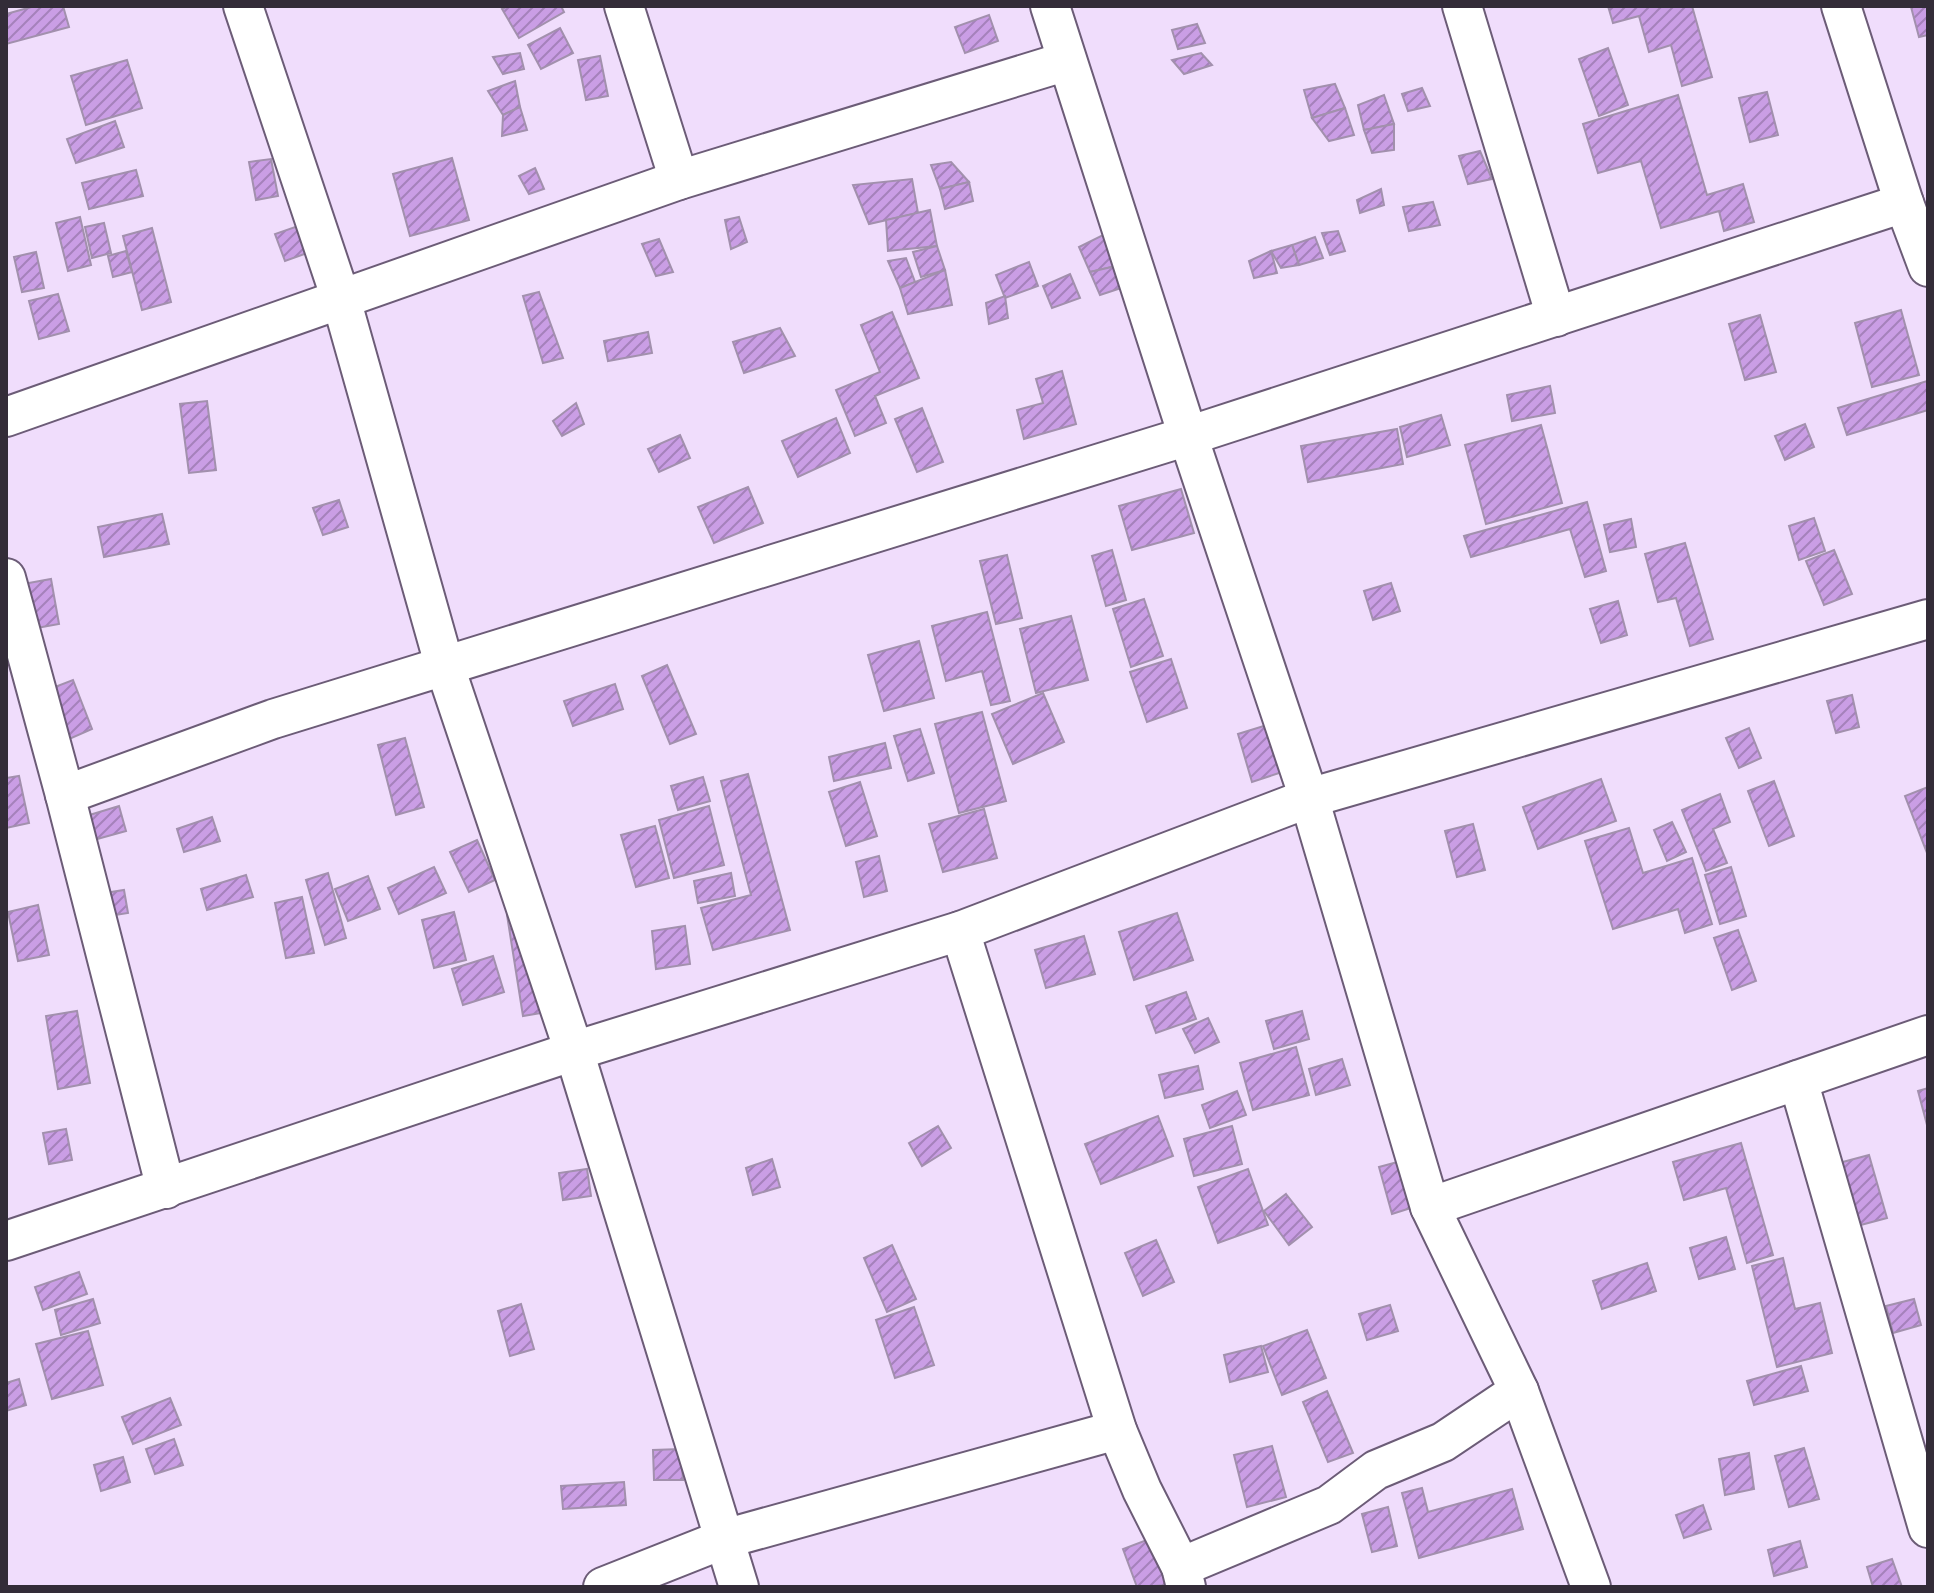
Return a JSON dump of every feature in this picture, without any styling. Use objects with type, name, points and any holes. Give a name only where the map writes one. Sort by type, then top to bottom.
[{"type":"street","points":[[243,6],[341,299],[444,664],[574,1051],[739,1587]]},
{"type":"street","points":[[624,6],[679,180]]},
{"type":"street","points":[[1050,6],[1188,436],[1309,798],[1430,1207],[1519,1391],[1591,1587]]},
{"type":"street","points":[[1462,6],[1556,317]]},
{"type":"street","points":[[1841,6],[1904,203],[1928,267]]},
{"type":"street","points":[[6,417],[679,180],[1067,61]]},
{"type":"street","points":[[65,795],[273,719],[1188,436],[1904,203]]},
{"type":"street","points":[[6,578],[166,1189]]},
{"type":"street","points":[[6,1241],[574,1051],[960,931],[1309,798],[1928,619]]},
{"type":"street","points":[[960,931],[1117,1430],[1183,1577],[1329,1505],[1376,1470],[1443,1442],[1519,1391]]},
{"type":"street","points":[[1430,1207],[1928,1035]]},
{"type":"street","points":[[1798,1080],[1928,1528]]},
{"type":"street","points":[[603,1587],[724,1539],[1117,1430]]},
{"type":"building","points":[[35,6],[63,6],[69,27],[6,44],[6,14]]},
{"type":"building","points":[[508,6],[561,6],[564,12],[519,38],[502,9]]},
{"type":"building","points":[[1608,6],[1692,6],[1712,77],[1682,86],[1671,45],[1649,52],[1639,16],[1613,23]]},
{"type":"building","points":[[1928,6],[1928,35],[1919,37],[1911,7]]},
{"type":"building","points":[[989,15],[998,41],[965,53],[955,27]]},
{"type":"building","points":[[1197,24],[1205,43],[1178,49],[1172,30]]},
{"type":"building","points":[[560,28],[573,53],[541,69],[528,45]]},
{"type":"building","points":[[1608,48],[1628,105],[1599,116],[1579,59]]},
{"type":"building","points":[[520,53],[524,69],[503,74],[493,57]]},
{"type":"building","points":[[1201,53],[1212,65],[1184,74],[1172,60]]},
{"type":"building","points":[[600,56],[608,96],[586,100],[578,60]]},
{"type":"building","points":[[127,60],[142,108],[86,125],[71,76]]},
{"type":"building","points":[[515,81],[520,107],[503,115],[488,91]]},
{"type":"building","points":[[1335,84],[1345,108],[1312,118],[1304,90]]},
{"type":"building","points":[[1422,88],[1430,106],[1408,111],[1402,94]]},
{"type":"building","points":[[1767,92],[1778,135],[1750,142],[1739,98]]},
{"type":"building","points":[[1384,95],[1394,124],[1364,130],[1358,105]]},
{"type":"building","points":[[1678,95],[1707,195],[1743,184],[1754,222],[1724,231],[1719,211],[1661,228],[1641,161],[1598,173],[1583,124]]},
{"type":"building","points":[[520,107],[527,130],[502,136],[503,115]]},
{"type":"building","points":[[1345,108],[1354,135],[1329,141],[1312,118]]},
{"type":"building","points":[[115,121],[124,147],[76,163],[67,139]]},
{"type":"building","points":[[1394,124],[1394,150],[1372,153],[1364,130]]},
{"type":"building","points":[[1480,151],[1492,179],[1468,184],[1459,156]]},
{"type":"building","points":[[452,158],[469,220],[410,236],[393,174]]},
{"type":"building","points":[[271,159],[278,196],[256,200],[249,162]]},
{"type":"building","points":[[951,162],[969,182],[940,189],[931,165]]},
{"type":"building","points":[[535,168],[544,189],[529,194],[519,176]]},
{"type":"building","points":[[136,170],[143,196],[89,209],[82,183]]},
{"type":"building","points":[[912,179],[918,213],[869,224],[853,185]]},
{"type":"building","points":[[969,182],[973,201],[945,209],[940,189]]},
{"type":"building","points":[[1381,189],[1384,205],[1360,213],[1357,200]]},
{"type":"building","points":[[1433,202],[1440,225],[1409,231],[1403,207]]},
{"type":"building","points":[[930,210],[937,246],[888,251],[886,220]]},
{"type":"building","points":[[80,217],[91,265],[68,271],[56,223]]},
{"type":"building","points":[[739,217],[747,242],[731,249],[725,220]]},
{"type":"building","points":[[104,223],[111,253],[92,258],[85,227]]},
{"type":"building","points":[[301,225],[310,252],[285,261],[275,234]]},
{"type":"building","points":[[152,228],[171,302],[142,310],[123,236]]},
{"type":"building","points":[[1338,231],[1345,251],[1330,255],[1322,233]]},
{"type":"building","points":[[1103,235],[1116,266],[1090,272],[1079,247]]},
{"type":"building","points":[[1315,237],[1323,258],[1299,265],[1292,245]]},
{"type":"building","points":[[659,239],[673,272],[656,276],[642,244]]},
{"type":"building","points":[[1292,245],[1299,265],[1281,268],[1271,251]]},
{"type":"building","points":[[937,246],[945,270],[921,277],[913,252]]},
{"type":"building","points":[[126,251],[132,272],[113,277],[108,256]]},
{"type":"building","points":[[1271,251],[1277,273],[1254,278],[1249,261]]},
{"type":"building","points":[[36,252],[44,288],[22,292],[14,257]]},
{"type":"building","points":[[906,258],[915,282],[900,288],[888,261]]},
{"type":"building","points":[[1029,262],[1038,286],[1005,298],[996,275]]},
{"type":"building","points":[[1116,266],[1121,288],[1100,295],[1090,272]]},
{"type":"building","points":[[945,270],[952,305],[908,314],[900,288]]},
{"type":"building","points":[[1070,274],[1080,298],[1052,308],[1043,286]]},
{"type":"building","points":[[539,292],[563,358],[543,363],[523,296]]},
{"type":"building","points":[[58,294],[69,331],[39,339],[29,301]]},
{"type":"building","points":[[1005,296],[1008,318],[989,324],[986,303]]},
{"type":"building","points":[[1901,310],[1919,375],[1872,387],[1855,323]]},
{"type":"building","points":[[892,312],[919,378],[875,396],[886,423],[855,436],[836,390],[880,372],[861,325]]},
{"type":"building","points":[[1760,315],[1776,372],[1745,380],[1729,324]]},
{"type":"building","points":[[780,328],[795,356],[744,373],[733,342]]},
{"type":"building","points":[[648,332],[652,353],[608,361],[604,341]]},
{"type":"building","points":[[1062,371],[1076,424],[1024,439],[1017,410],[1043,403],[1036,379]]},
{"type":"building","points":[[1927,381],[1928,410],[1847,435],[1838,408]]},
{"type":"building","points":[[1550,386],[1555,413],[1512,421],[1507,395]]},
{"type":"building","points":[[207,401],[216,470],[189,473],[180,404]]},
{"type":"building","points":[[576,403],[584,424],[562,436],[553,421]]},
{"type":"building","points":[[922,408],[943,462],[917,472],[895,419]]},
{"type":"building","points":[[1441,415],[1450,445],[1407,457],[1400,427]]},
{"type":"building","points":[[836,418],[850,453],[798,477],[782,441]]},
{"type":"building","points":[[1805,424],[1814,447],[1785,460],[1775,436]]},
{"type":"building","points":[[1541,425],[1562,503],[1486,524],[1465,445]]},
{"type":"building","points":[[1397,429],[1403,464],[1308,482],[1301,446]]},
{"type":"building","points":[[680,435],[690,458],[659,472],[648,449]]},
{"type":"building","points":[[748,487],[763,523],[714,543],[698,507]]},
{"type":"building","points":[[1181,489],[1194,533],[1132,550],[1119,506]]},
{"type":"building","points":[[339,500],[348,527],[323,535],[313,508]]},
{"type":"building","points":[[1587,502],[1606,571],[1585,577],[1570,529],[1471,557],[1464,536]]},
{"type":"building","points":[[162,514],[169,544],[104,557],[98,527]]},
{"type":"building","points":[[1814,518],[1825,551],[1799,560],[1789,526]]},
{"type":"building","points":[[1631,519],[1636,547],[1610,552],[1604,525]]},
{"type":"building","points":[[1685,543],[1713,639],[1690,646],[1676,598],[1658,602],[1645,554]]},
{"type":"building","points":[[1112,550],[1126,600],[1106,606],[1092,556]]},
{"type":"building","points":[[1834,550],[1852,594],[1824,605],[1806,561]]},
{"type":"building","points":[[1007,555],[1022,618],[996,624],[980,561]]},
{"type":"building","points":[[51,579],[59,624],[31,629],[23,584]]},
{"type":"building","points":[[1391,583],[1400,611],[1373,620],[1364,591]]},
{"type":"building","points":[[1144,599],[1163,656],[1131,667],[1113,609]]},
{"type":"building","points":[[1618,601],[1627,635],[1601,643],[1590,609]]},
{"type":"building","points":[[987,612],[1010,701],[991,705],[982,671],[946,681],[932,626]]},
{"type":"building","points":[[1071,616],[1088,680],[1036,693],[1020,629]]},
{"type":"building","points":[[919,641],[934,698],[884,711],[868,655]]},
{"type":"building","points":[[1171,659],[1187,708],[1147,722],[1130,672]]},
{"type":"building","points":[[667,665],[696,734],[670,744],[642,676]]},
{"type":"building","points":[[73,680],[92,729],[67,740],[47,690]]},
{"type":"building","points":[[615,684],[623,709],[573,726],[564,701]]},
{"type":"building","points":[[1043,693],[1064,742],[1013,764],[992,714]]},
{"type":"building","points":[[1852,695],[1859,727],[1836,733],[1827,701]]},
{"type":"building","points":[[982,712],[1006,801],[959,813],[935,724]]},
{"type":"building","points":[[1267,725],[1282,772],[1252,782],[1238,734]]},
{"type":"building","points":[[1749,728],[1761,758],[1739,768],[1726,738]]},
{"type":"building","points":[[920,729],[934,773],[908,781],[894,736]]},
{"type":"building","points":[[405,738],[424,807],[396,815],[378,745]]},
{"type":"building","points":[[885,743],[891,768],[834,781],[829,757]]},
{"type":"building","points":[[748,774],[790,930],[713,950],[701,908],[751,895],[721,781]]},
{"type":"building","points":[[19,776],[29,823],[6,828],[6,778]]},
{"type":"building","points":[[703,777],[710,801],[678,810],[671,786]]},
{"type":"building","points":[[1601,779],[1616,821],[1538,849],[1523,807]]},
{"type":"building","points":[[1774,781],[1794,836],[1769,846],[1748,791]]},
{"type":"building","points":[[860,782],[877,836],[846,846],[829,792]]},
{"type":"building","points":[[1928,787],[1928,852],[1927,853],[1905,796]]},
{"type":"building","points":[[1720,794],[1730,822],[1713,829],[1727,863],[1706,871],[1682,810]]},
{"type":"building","points":[[119,806],[126,831],[90,841],[83,817]]},
{"type":"building","points":[[709,806],[724,865],[674,878],[659,820]]},
{"type":"building","points":[[984,809],[997,858],[943,872],[929,824]]},
{"type":"building","points":[[212,817],[220,841],[184,852],[177,829]]},
{"type":"building","points":[[1672,822],[1686,852],[1667,861],[1654,830]]},
{"type":"building","points":[[1473,824],[1485,870],[1457,877],[1445,831]]},
{"type":"building","points":[[655,826],[669,878],[636,887],[621,835]]},
{"type":"building","points":[[1629,828],[1643,873],[1692,858],[1712,924],[1685,933],[1678,909],[1613,929],[1585,841]]},
{"type":"building","points":[[477,840],[495,880],[469,892],[450,852]]},
{"type":"building","points":[[879,856],[887,891],[864,897],[856,862]]},
{"type":"building","points":[[434,867],[446,893],[399,914],[388,888]]},
{"type":"building","points":[[1731,867],[1746,916],[1720,924],[1705,875]]},
{"type":"building","points":[[328,873],[346,938],[325,945],[306,880]]},
{"type":"building","points":[[731,873],[735,896],[698,903],[694,881]]},
{"type":"building","points":[[246,875],[253,897],[207,910],[201,889]]},
{"type":"building","points":[[368,876],[380,909],[348,921],[335,889]]},
{"type":"building","points":[[124,890],[128,913],[96,918],[92,895]]},
{"type":"building","points":[[302,897],[314,953],[286,958],[275,903]]},
{"type":"building","points":[[38,905],[49,955],[18,961],[8,912]]},
{"type":"building","points":[[531,911],[547,1012],[523,1016],[507,915]]},
{"type":"building","points":[[454,912],[466,960],[434,968],[422,920]]},
{"type":"building","points":[[1177,913],[1193,960],[1134,980],[1119,932]]},
{"type":"building","points":[[685,926],[690,964],[656,969],[652,931]]},
{"type":"building","points":[[1738,930],[1756,981],[1732,990],[1714,938]]},
{"type":"building","points":[[1084,936],[1095,974],[1046,988],[1035,950]]},
{"type":"building","points":[[493,956],[504,992],[463,1005],[452,969]]},
{"type":"building","points":[[1186,992],[1196,1019],[1156,1033],[1146,1006]]},
{"type":"building","points":[[77,1011],[90,1083],[58,1089],[46,1016]]},
{"type":"building","points":[[1302,1011],[1309,1039],[1274,1049],[1266,1021]]},
{"type":"building","points":[[1208,1018],[1219,1042],[1195,1053],[1183,1029]]},
{"type":"building","points":[[1296,1047],[1309,1095],[1253,1110],[1240,1063]]},
{"type":"building","points":[[1342,1059],[1350,1085],[1316,1095],[1309,1069]]},
{"type":"building","points":[[1198,1066],[1203,1089],[1165,1098],[1159,1075]]},
{"type":"building","points":[[1928,1088],[1928,1125],[1927,1125],[1918,1091]]},
{"type":"building","points":[[1237,1091],[1246,1115],[1210,1128],[1202,1105]]},
{"type":"building","points":[[1158,1116],[1173,1156],[1101,1184],[1085,1144]]},
{"type":"building","points":[[938,1126],[951,1148],[922,1166],[909,1143]]},
{"type":"building","points":[[1232,1126],[1242,1164],[1194,1176],[1184,1139]]},
{"type":"building","points":[[66,1129],[72,1160],[49,1164],[43,1133]]},
{"type":"building","points":[[1741,1143],[1773,1255],[1747,1263],[1726,1188],[1684,1200],[1673,1162]]},
{"type":"building","points":[[1869,1155],[1887,1218],[1857,1226],[1839,1163]]},
{"type":"building","points":[[772,1159],[780,1187],[753,1195],[746,1168]]},
{"type":"building","points":[[1405,1160],[1417,1206],[1392,1214],[1379,1167]]},
{"type":"building","points":[[587,1169],[591,1196],[563,1200],[559,1173]]},
{"type":"building","points":[[1248,1169],[1268,1225],[1218,1243],[1198,1187]]},
{"type":"building","points":[[1286,1194],[1312,1227],[1289,1245],[1264,1211]]},
{"type":"building","points":[[1726,1237],[1735,1269],[1699,1279],[1690,1248]]},
{"type":"building","points":[[1156,1240],[1174,1282],[1143,1296],[1125,1253]]},
{"type":"building","points":[[892,1245],[916,1299],[887,1312],[864,1258]]},
{"type":"building","points":[[1783,1258],[1795,1309],[1820,1303],[1832,1353],[1777,1367],[1752,1266]]},
{"type":"building","points":[[1647,1263],[1656,1291],[1602,1309],[1593,1281]]},
{"type":"building","points":[[79,1272],[87,1294],[43,1310],[35,1287]]},
{"type":"building","points":[[93,1299],[100,1323],[61,1335],[55,1310]]},
{"type":"building","points":[[1914,1299],[1921,1325],[1893,1333],[1886,1306]]},
{"type":"building","points":[[521,1304],[534,1349],[510,1356],[498,1311]]},
{"type":"building","points":[[1390,1305],[1398,1331],[1367,1340],[1359,1314]]},
{"type":"building","points":[[914,1307],[934,1365],[895,1378],[876,1320]]},
{"type":"building","points":[[1307,1330],[1326,1378],[1282,1395],[1263,1346]]},
{"type":"building","points":[[88,1331],[103,1385],[52,1399],[36,1344]]},
{"type":"building","points":[[1261,1346],[1268,1372],[1230,1382],[1224,1355]]},
{"type":"building","points":[[1801,1366],[1808,1391],[1754,1405],[1747,1381]]},
{"type":"building","points":[[19,1379],[26,1405],[6,1411],[6,1383]]},
{"type":"building","points":[[1327,1391],[1353,1453],[1328,1462],[1303,1402]]},
{"type":"building","points":[[170,1398],[181,1425],[133,1444],[122,1417]]},
{"type":"building","points":[[174,1439],[183,1465],[155,1474],[146,1449]]},
{"type":"building","points":[[1272,1446],[1286,1497],[1247,1507],[1234,1455]]},
{"type":"building","points":[[1804,1448],[1819,1499],[1789,1507],[1775,1456]]},
{"type":"building","points":[[681,1449],[683,1480],[654,1480],[653,1450]]},
{"type":"building","points":[[1749,1453],[1754,1489],[1725,1495],[1719,1459]]},
{"type":"building","points":[[123,1457],[130,1482],[101,1491],[94,1465]]},
{"type":"building","points":[[624,1482],[626,1505],[563,1509],[561,1486]]},
{"type":"building","points":[[1422,1488],[1428,1512],[1512,1489],[1523,1529],[1419,1558],[1402,1493]]},
{"type":"building","points":[[1703,1505],[1711,1529],[1684,1538],[1676,1515]]},
{"type":"building","points":[[1388,1507],[1397,1546],[1372,1552],[1362,1514]]},
{"type":"building","points":[[1152,1538],[1170,1585],[1137,1587],[1123,1549]]},
{"type":"building","points":[[1800,1541],[1807,1567],[1774,1576],[1768,1550]]},
{"type":"building","points":[[1892,1559],[1902,1587],[1873,1587],[1867,1567]]}]
